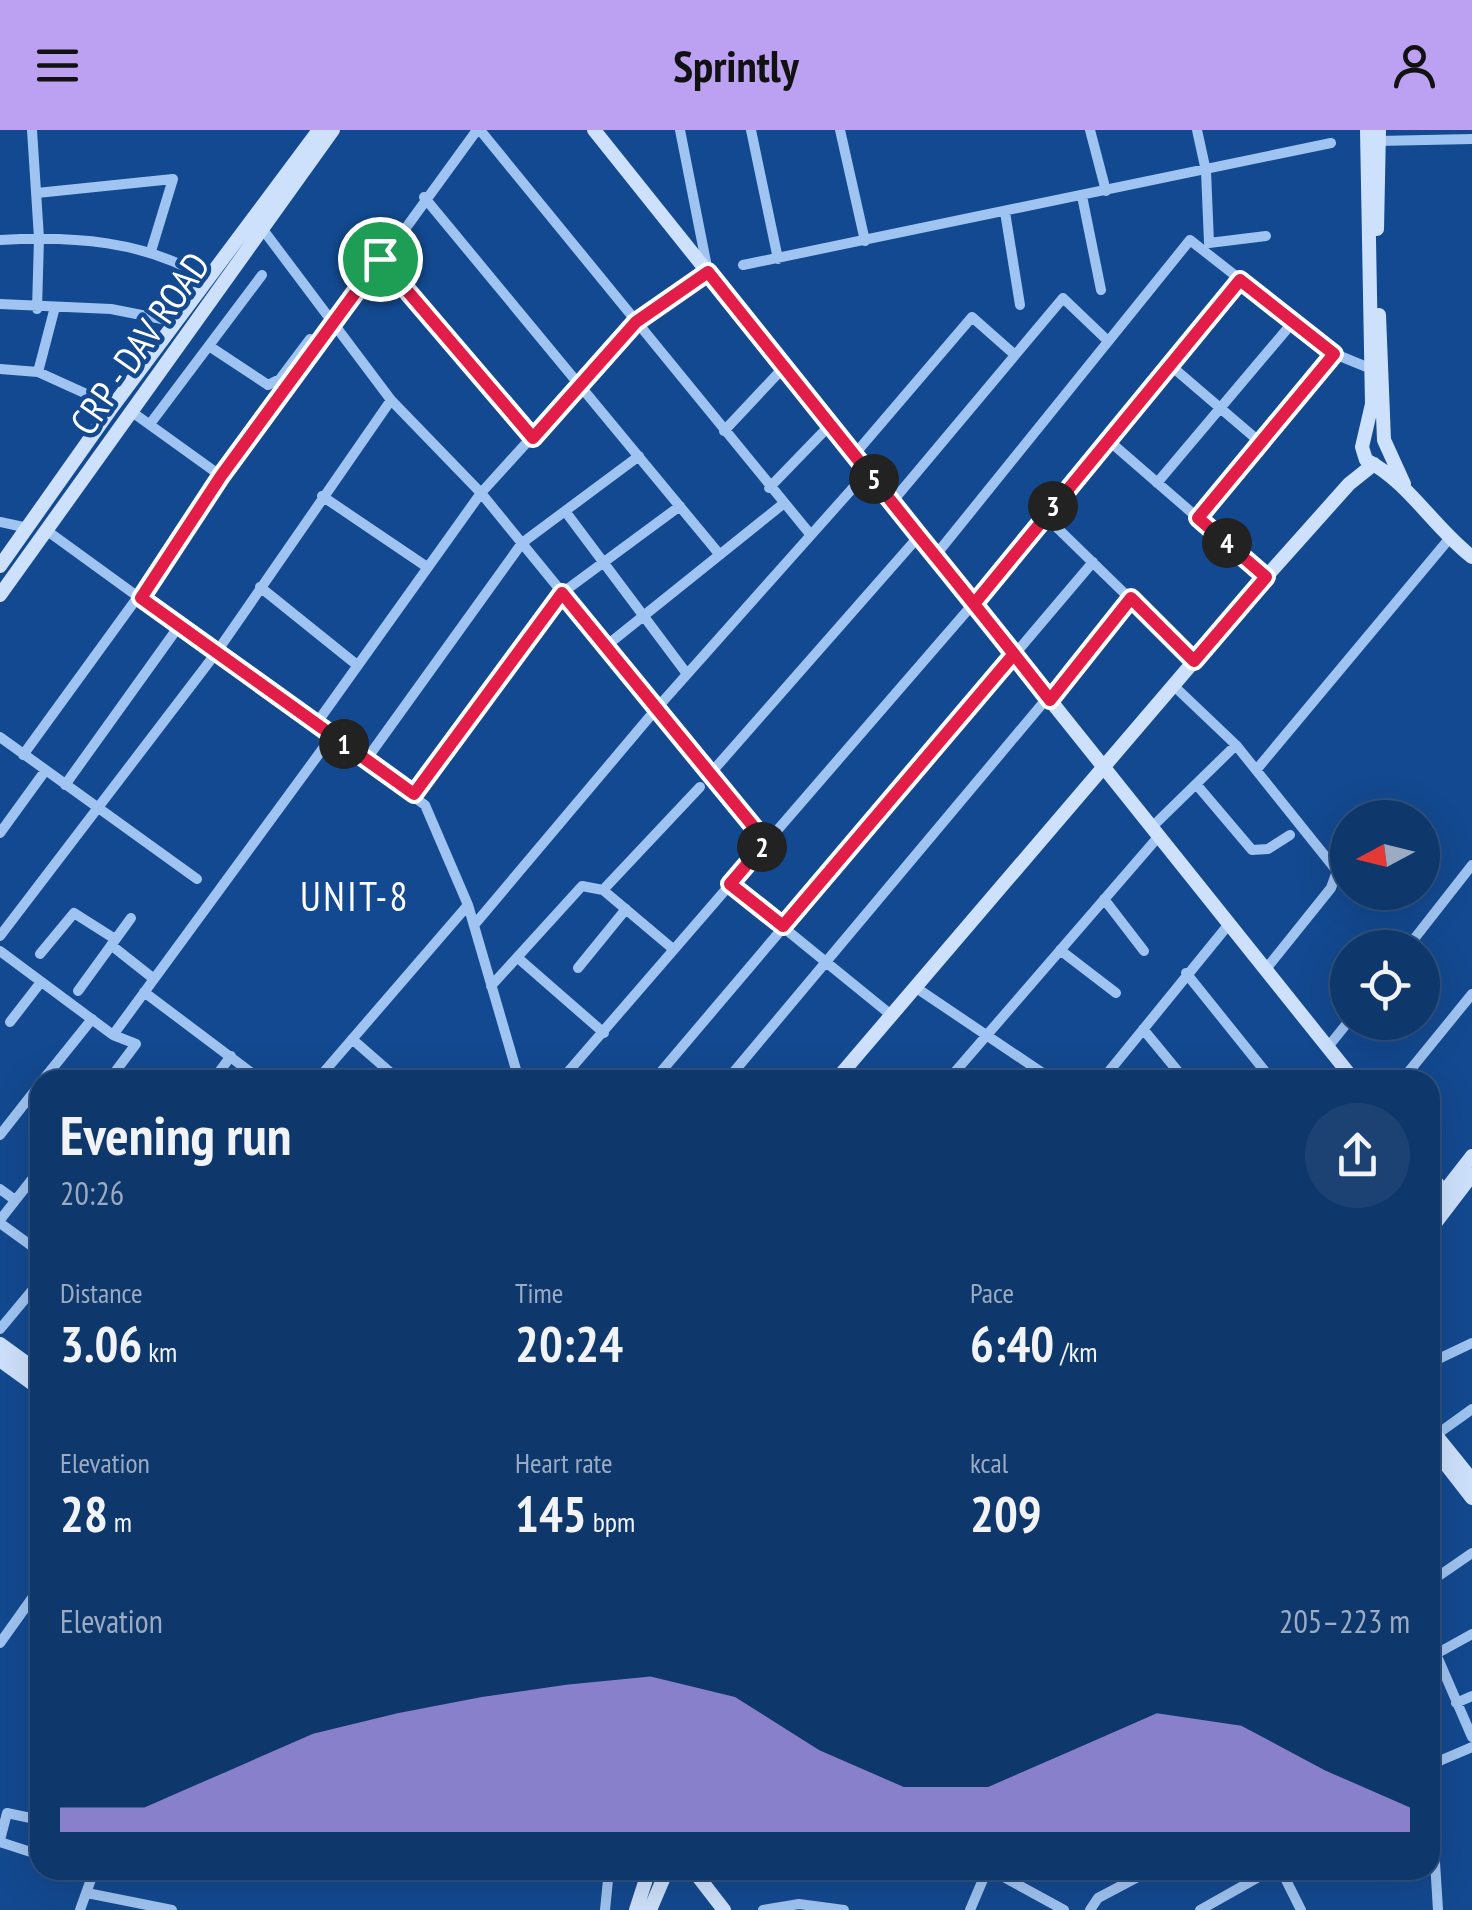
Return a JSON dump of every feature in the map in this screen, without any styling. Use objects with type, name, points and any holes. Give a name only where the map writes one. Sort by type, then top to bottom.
[{"type":"street","points":[[32,130],[39,238],[37,309]]},
{"type":"street","name":"CRP - DAV ROAD","points":[[0,566],[113,406],[319,130]]},
{"type":"street","name":"CRP - DAV ROAD","points":[[0,595],[333,130]]},
{"type":"street","points":[[23,755],[141,598],[221,476],[424,197],[478,130],[810,534]]},
{"type":"street","points":[[594,130],[1346,1070]]},
{"type":"street","points":[[680,130],[708,272]]},
{"type":"street","points":[[751,130],[778,259]]},
{"type":"street","points":[[840,130],[865,241]]},
{"type":"street","points":[[1090,130],[1106,191]]},
{"type":"street","points":[[1197,130],[1206,171],[1209,243],[1266,236]]},
{"type":"street","points":[[1404,484],[1387,445],[1378,370],[1375,134],[1472,139]]},
{"type":"street","points":[[743,265],[1331,144]]},
{"type":"street","points":[[37,194],[173,178],[151,251]]},
{"type":"street","points":[[1082,196],[1101,290]]},
{"type":"street","points":[[424,197],[720,555]]},
{"type":"street","points":[[1005,212],[1020,305]]},
{"type":"street","points":[[262,227],[391,400],[481,493],[766,842]]},
{"type":"street","points":[[0,240],[39,238],[151,251],[176,259],[207,279]]},
{"type":"street","points":[[935,556],[1190,240],[1334,354],[1378,370]]},
{"type":"street","points":[[380,259],[533,438]]},
{"type":"street","points":[[316,724],[481,493],[636,322],[708,272]]},
{"type":"street","points":[[150,424],[262,275]]},
{"type":"street","points":[[570,1070],[974,604],[1240,280]]},
{"type":"street","points":[[892,502],[1063,298],[1108,340]]},
{"type":"street","points":[[0,304],[37,309],[110,309],[178,322]]},
{"type":"street","points":[[38,372],[56,308]]},
{"type":"street","points":[[854,455],[972,317],[1016,356]]},
{"type":"street","points":[[1157,483],[1293,322]]},
{"type":"street","points":[[209,346],[268,385],[280,379],[310,339]]},
{"type":"street","points":[[1198,518],[1334,354]]},
{"type":"street","points":[[1170,366],[1261,443]]},
{"type":"street","points":[[724,431],[784,367]]},
{"type":"street","points":[[0,369],[38,372],[113,406]]},
{"type":"street","points":[[1349,484],[1364,446],[1378,370]]},
{"type":"street","points":[[0,936],[216,652],[391,400]]},
{"type":"street","points":[[132,412],[221,476]]},
{"type":"street","points":[[769,488],[830,425]]},
{"type":"street","points":[[1108,440],[1266,577]]},
{"type":"street","points":[[1364,446],[1387,445]]},
{"type":"street","points":[[844,1070],[1266,577],[1349,484],[1377,464],[1387,445]]},
{"type":"street","points":[[1364,446],[1377,464],[1404,484],[1449,539],[1472,557]]},
{"type":"street","points":[[80,454],[94,465]]},
{"type":"street","points":[[366,760],[522,543],[639,456]]},
{"type":"street","points":[[474,924],[657,708],[868,472]]},
{"type":"street","points":[[322,496],[428,567]]},
{"type":"street","points":[[606,646],[783,504]]},
{"type":"street","points":[[414,794],[562,593],[680,506]]},
{"type":"street","points":[[565,511],[687,674]]},
{"type":"street","points":[[1045,516],[1194,661]]},
{"type":"street","points":[[0,522],[28,528]]},
{"type":"street","points":[[46,530],[425,805],[468,905],[517,1070]]},
{"type":"street","points":[[710,774],[919,536]]},
{"type":"street","points":[[1258,769],[1449,539]]},
{"type":"street","points":[[662,1070],[1094,562]]},
{"type":"street","points":[[260,587],[358,665]]},
{"type":"street","points":[[735,1070],[1050,700],[1131,598]]},
{"type":"street","points":[[65,785],[179,626]]},
{"type":"street","points":[[1174,685],[1236,744],[1338,871],[1332,888],[1266,969]]},
{"type":"street","points":[[113,1035],[332,736]]},
{"type":"street","points":[[0,738],[197,879]]},
{"type":"street","points":[[956,1070],[1104,900],[1196,784],[1236,744]]},
{"type":"street","points":[[0,833],[45,771]]},
{"type":"street","points":[[1196,784],[1252,850],[1268,849],[1290,835]]},
{"type":"street","points":[[603,890],[700,787]]},
{"type":"street","points":[[1421,930],[1472,866]]},
{"type":"street","points":[[730,884],[891,1015]]},
{"type":"street","points":[[492,986],[578,888],[603,890],[673,950]]},
{"type":"street","points":[[1104,900],[1144,951]]},
{"type":"street","points":[[325,1070],[468,905]]},
{"type":"street","points":[[578,968],[626,909]]},
{"type":"street","points":[[40,954],[74,913],[154,978]]},
{"type":"street","points":[[78,992],[131,918]]},
{"type":"street","points":[[1110,1070],[1229,924]]},
{"type":"street","points":[[1060,950],[1116,993]]},
{"type":"street","points":[[0,951],[113,1035],[136,1044],[116,1070]]},
{"type":"street","points":[[518,958],[604,1033]]},
{"type":"street","points":[[1186,973],[1264,1070]]},
{"type":"street","points":[[10,1022],[41,982]]},
{"type":"street","points":[[915,987],[1037,1070]]},
{"type":"street","points":[[144,992],[249,1070]]},
{"type":"street","points":[[1410,1070],[1472,994]]},
{"type":"street","points":[[52,1070],[92,1020]]},
{"type":"street","points":[[1142,1029],[1177,1070]]},
{"type":"street","points":[[352,1039],[388,1070]]},
{"type":"street","points":[[1328,1047],[1334,1040]]},
{"type":"street","points":[[221,1070],[232,1056]]},
{"type":"street","points":[[1,1131],[30,1096]]},
{"type":"street","points":[[1440,1197],[1472,1156]]},
{"type":"street","points":[[1440,1217],[1472,1175]]},
{"type":"street","points":[[30,1182],[0,1222],[30,1244]]},
{"type":"street","points":[[1440,1187],[1444,1192]]},
{"type":"street","points":[[0,1189],[16,1200]]},
{"type":"street","points":[[0,1329],[30,1294]]},
{"type":"street","points":[[1440,1358],[1472,1343]]},
{"type":"street","points":[[0,1344],[30,1366]]},
{"type":"street","points":[[0,1360],[30,1382]]},
{"type":"street","points":[[1440,1431],[1472,1409]]},
{"type":"street","points":[[1440,1445],[1472,1480]]},
{"type":"street","points":[[1440,1448],[1472,1498]]},
{"type":"street","points":[[1440,1575],[1472,1553]]},
{"type":"street","points":[[0,1642],[30,1602]]},
{"type":"street","points":[[1440,1652],[1472,1634]]},
{"type":"street","points":[[1440,1664],[1472,1737]]},
{"type":"street","points":[[1456,1703],[1472,1696]]},
{"type":"street","points":[[1440,1761],[1472,1747]]},
{"type":"street","points":[[30,1818],[8,1813],[0,1841],[30,1852]]},
{"type":"street","points":[[80,1910],[89,1880]]},
{"type":"street","points":[[606,1910],[608,1880]]},
{"type":"street","points":[[636,1910],[646,1880]]},
{"type":"street","points":[[650,1910],[663,1880]]},
{"type":"street","points":[[701,1880],[724,1910]]},
{"type":"street","points":[[924,1880],[926,1885]]},
{"type":"street","points":[[970,1910],[984,1880]]},
{"type":"street","points":[[1008,1880],[1064,1910]]},
{"type":"street","points":[[1090,1910],[1098,1898],[1133,1880]]},
{"type":"street","points":[[1200,1910],[1253,1880]]},
{"type":"street","points":[[1286,1880],[1301,1910]]},
{"type":"street","points":[[1436,1880],[1438,1910]]},
{"type":"street","points":[[87,1893],[172,1910]]},
{"type":"street","points":[[763,1910],[799,1904],[844,1910]]},
{"type":"district","name":"UNIT-8","points":[[355,896]]},
{"type":"route","points":[[380,259],[221,476],[141,598],[414,794],[562,593],[766,842],[730,884],[783,926],[1014,654],[974,604],[1240,280],[1334,354],[1198,518],[1266,577],[1194,661],[1131,598],[1050,700],[974,604],[708,272],[636,322],[533,438],[380,259]]}]
